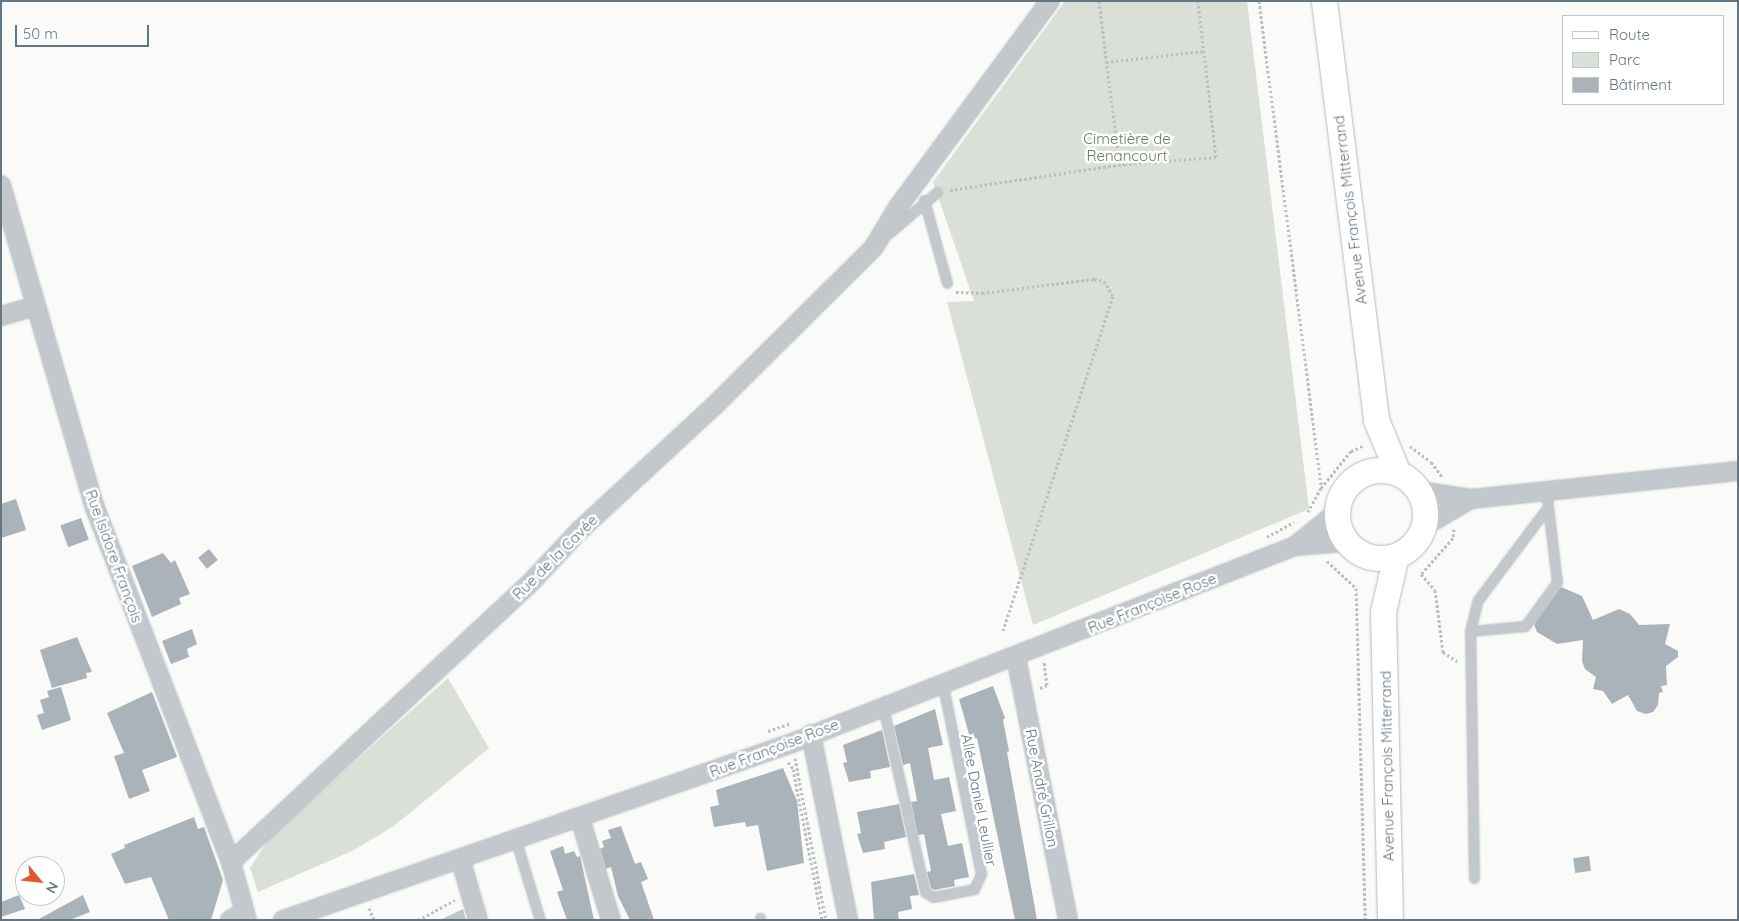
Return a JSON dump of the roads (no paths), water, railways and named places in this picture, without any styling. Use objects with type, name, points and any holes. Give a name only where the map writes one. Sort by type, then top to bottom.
[{"type":"main road","name":"Avenue François Mitterrand","points":[[1324,1],[1376,420],[1398,473]]},
{"type":"main road","name":"Avenue François Mitterrand","points":[[1364,473],[1376,420]]},
{"type":"main road","points":[[1377,469],[1398,473],[1419,491],[1425,508],[1423,527],[1412,545],[1396,555],[1375,558],[1354,548],[1339,527],[1337,512],[1342,492],[1351,480],[1364,473],[1377,469]]},
{"type":"main road","name":"Avenue François Mitterrand","points":[[1354,548],[1383,612]]},
{"type":"main road","name":"Avenue François Mitterrand","points":[[1390,920],[1383,612],[1396,555]]},
{"type":"street","name":"Rue de la Cavée","points":[[231,862],[533,580],[580,530],[713,407],[874,247],[898,207],[1050,1]]},
{"type":"street","name":"Rue Isidore François","points":[[1,185],[95,508],[231,862],[241,917]]},
{"type":"street","points":[[1,316],[36,306]]},
{"type":"street","points":[[1419,491],[1471,499],[1738,471]]},
{"type":"street","points":[[1423,527],[1471,499]]},
{"type":"street","points":[[1295,546],[1337,512]]},
{"type":"street","points":[[1295,546],[1354,548]]},
{"type":"street","name":"Rue Françoise Rose","points":[[283,920],[461,861],[792,743],[811,734],[1016,657],[1295,546]]},
{"type":"street","name":"Rue André Grillon","points":[[1016,657],[1068,920]]},
{"type":"street","points":[[811,734],[848,920]]},
{"type":"street","points":[[580,818],[611,920]]},
{"type":"street","points":[[461,861],[478,920]]},
{"type":"lane","points":[[874,247],[924,200],[937,192]]},
{"type":"lane","points":[[924,200],[947,283]]},
{"type":"lane","points":[[1470,631],[1525,626],[1557,582],[1546,490]]},
{"type":"lane","points":[[1474,878],[1470,631],[1478,600],[1547,508]]},
{"type":"lane","name":"Allée Daniel Leullier","points":[[883,707],[925,892],[933,896],[974,889],[981,874],[942,685]]},
{"type":"lane","points":[[516,841],[540,920]]},
{"type":"park label","name":"Cimetière de Renancourt","points":[[1127,146]]}]
